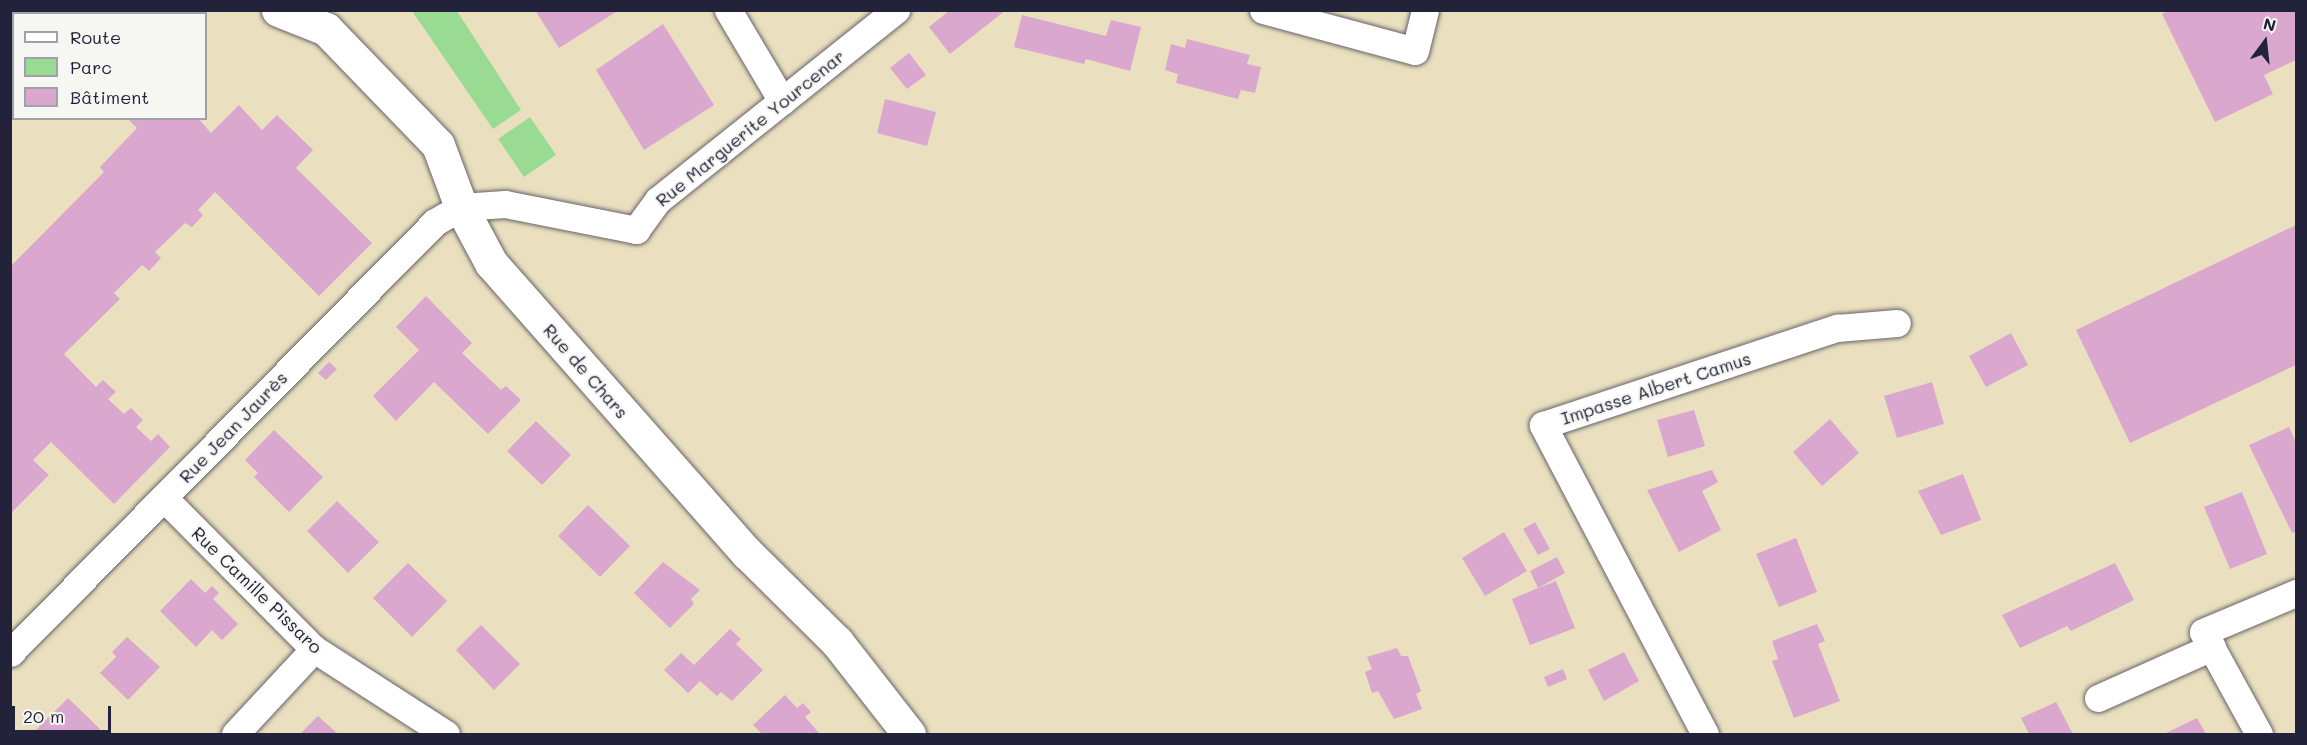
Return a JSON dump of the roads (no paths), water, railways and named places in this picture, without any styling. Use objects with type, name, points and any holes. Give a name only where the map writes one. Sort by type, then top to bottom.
[{"type":"street","name":"Rue de Chars","points":[[278,10],[326,29],[438,145],[461,207],[491,263],[747,553],[837,642],[909,735]]},
{"type":"street","points":[[728,10],[782,101]]},
{"type":"street","name":"Rue Marguerite Yourcenar","points":[[461,207],[505,204],[545,209],[636,230],[658,200],[896,10]]},
{"type":"street","points":[[1263,10],[1415,51],[1425,10]]},
{"type":"street","name":"Rue Jean Jaurès","points":[[10,653],[416,238],[461,207]]},
{"type":"street","name":"Impasse Albert Camus","points":[[1705,735],[1543,425],[1837,328],[1897,324]]},
{"type":"street","name":"Rue Camille Pissaro","points":[[164,498],[314,650],[446,735]]},
{"type":"street","points":[[2097,698],[2296,593]]},
{"type":"street","points":[[2207,640],[2259,735]]},
{"type":"street","points":[[235,735],[314,650]]}]
